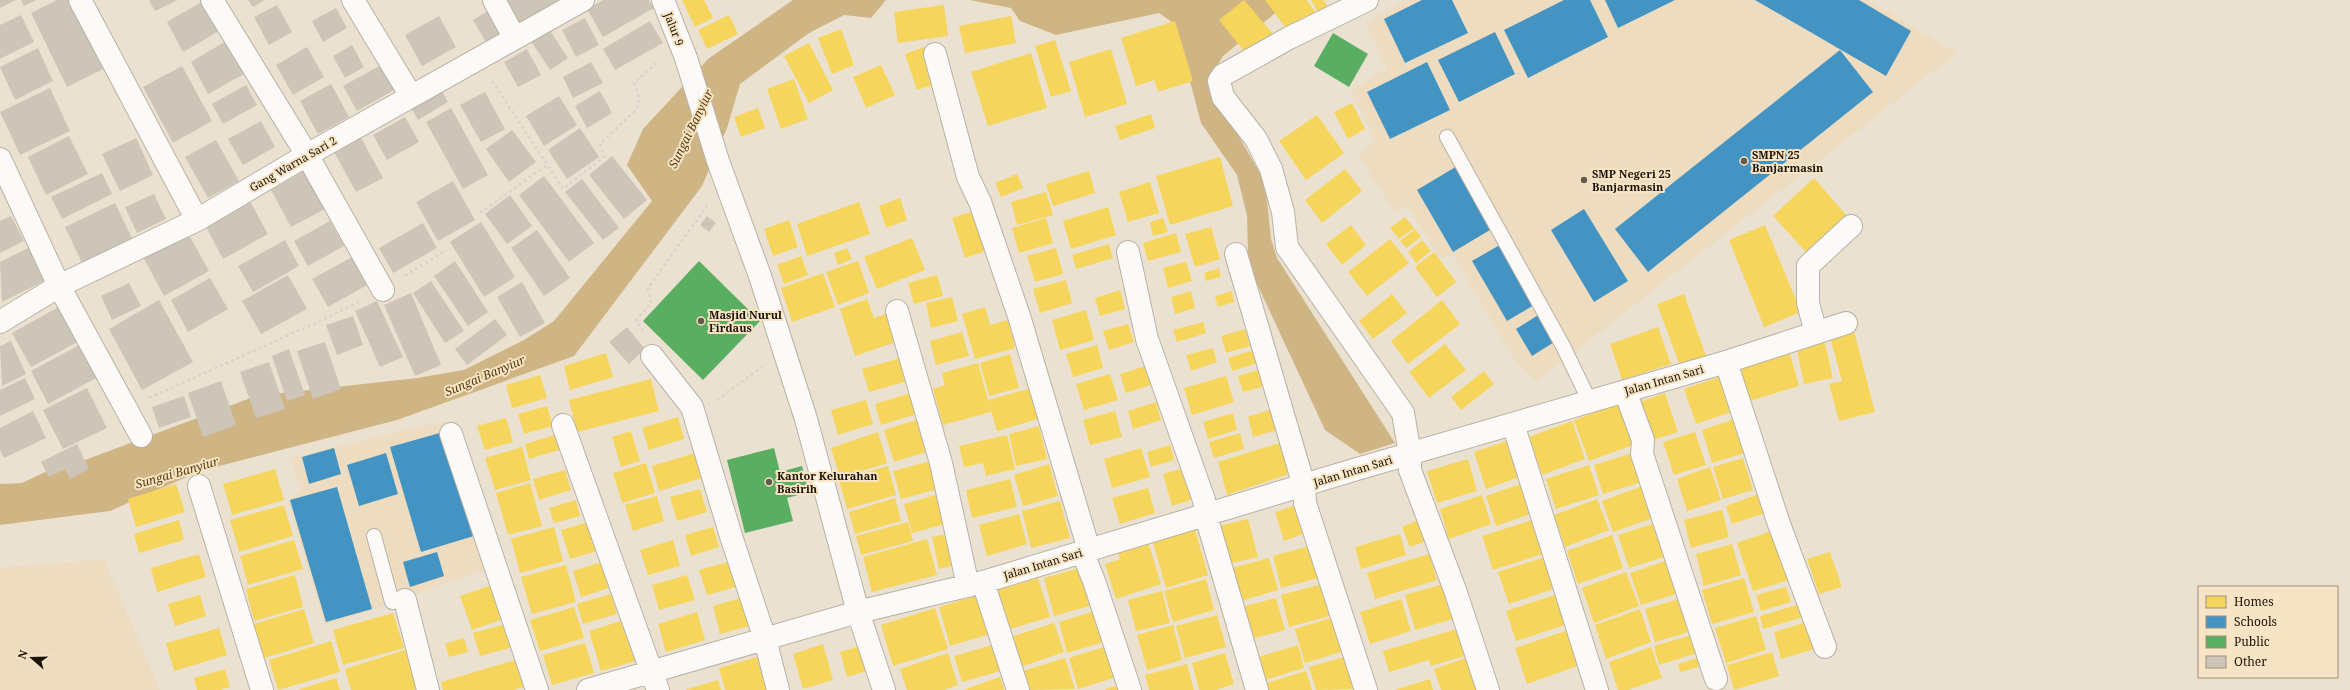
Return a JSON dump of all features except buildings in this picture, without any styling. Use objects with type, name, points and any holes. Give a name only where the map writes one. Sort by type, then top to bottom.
[{"type":"street","points":[[80,0],[197,220]]},
{"type":"street","points":[[212,0],[307,155],[383,290]]},
{"type":"street","points":[[353,0],[411,96]]},
{"type":"street","points":[[494,0],[514,37]]},
{"type":"street","name":"Gang Warna Sari 2","points":[[0,322],[59,286],[197,220],[307,155],[514,37],[583,0]]},
{"type":"street","name":"Jalur 9","points":[[663,0],[683,51],[721,171],[760,276],[806,419],[858,612],[884,690]]},
{"type":"street","points":[[1367,0],[1289,38],[1223,75],[1219,81],[1223,97],[1256,139],[1271,169],[1283,212],[1287,246],[1403,413],[1410,454],[1410,470],[1454,590],[1488,690]]},
{"type":"street","points":[[935,54],[968,177],[980,202],[1019,316],[1094,581],[1130,690]]},
{"type":"street","points":[[0,160],[59,286],[141,436]]},
{"type":"street","points":[[1816,333],[1808,303],[1808,266],[1851,226]]},
{"type":"street","points":[[1128,252],[1147,339],[1204,500],[1206,516],[1257,690]]},
{"type":"street","points":[[1236,254],[1304,486],[1305,503],[1366,690]]},
{"type":"street","points":[[898,311],[976,584],[1018,690]]},
{"type":"street","name":"Jalan Intan Sari","points":[[588,690],[655,681],[765,639],[858,612],[976,584],[1410,454],[1726,362],[1846,323]]},
{"type":"street","points":[[652,356],[692,407],[730,536],[765,639],[778,690]]},
{"type":"street","points":[[1726,362],[1779,524],[1825,647]]},
{"type":"street","points":[[1625,391],[1643,440],[1642,454],[1716,679]]},
{"type":"street","points":[[1513,424],[1597,690]]},
{"type":"street","points":[[563,425],[655,681]]},
{"type":"street","points":[[451,434],[537,690]]},
{"type":"street","points":[[199,486],[262,690]]},
{"type":"street","points":[[405,600],[428,690]]},
{"type":"lane","points":[[1447,137],[1563,346],[1590,402]]},
{"type":"lane","points":[[374,536],[392,602],[405,600]]},
{"type":"path","points":[[478,58],[563,189],[604,156],[600,144],[637,109],[639,96],[634,83],[683,51]]},
{"type":"path","points":[[480,212],[547,165]]},
{"type":"path","points":[[652,356],[654,349],[636,321],[651,303],[648,288],[721,171]]},
{"type":"path","points":[[126,408],[320,321],[383,290],[446,250]]},
{"type":"path","points":[[694,416],[784,352]]},
{"type":"shaded area","name":"SMP Negeri 25 Banjarmasin","points":[[1407,0],[1868,0],[1957,53],[1537,381],[1516,362],[1453,255],[1440,258],[1408,206],[1394,211],[1358,154],[1376,140],[1350,90],[1387,69],[1366,23]]},
{"type":"shaded area","points":[[445,421],[491,568],[325,626],[288,501],[301,489],[290,458]]},
{"type":"shaded area","points":[[104,559],[160,690],[0,690],[0,568]]},
{"type":"water","name":"Sungai Banyiur","points":[[793,0],[886,0],[871,18],[844,15],[809,33],[740,84],[727,128],[702,186],[574,356],[397,420],[200,471],[110,511],[0,525],[0,484],[22,483],[58,466],[77,463],[256,396],[417,378],[464,370],[524,340],[554,321],[652,201],[627,165],[643,129],[708,59]]},
{"type":"water","points":[[969,0],[1291,0],[1223,56],[1212,74],[1224,111],[1265,182],[1271,239],[1277,258],[1395,443],[1360,454],[1325,430],[1252,273],[1248,254],[1247,215],[1237,175],[1201,123],[1175,24],[1159,13],[1056,35],[1020,21],[1011,8]]},
{"type":"place","name":"SMPN 25 Banjarmasin","points":[[1744,161]]},
{"type":"place","name":"SMP Negeri 25 Banjarmasin","points":[[1584,180]]},
{"type":"place","name":"Masjid Nurul Firdaus","points":[[701,321]]},
{"type":"place","name":"Kantor Kelurahan Basirih","points":[[769,482]]}]
